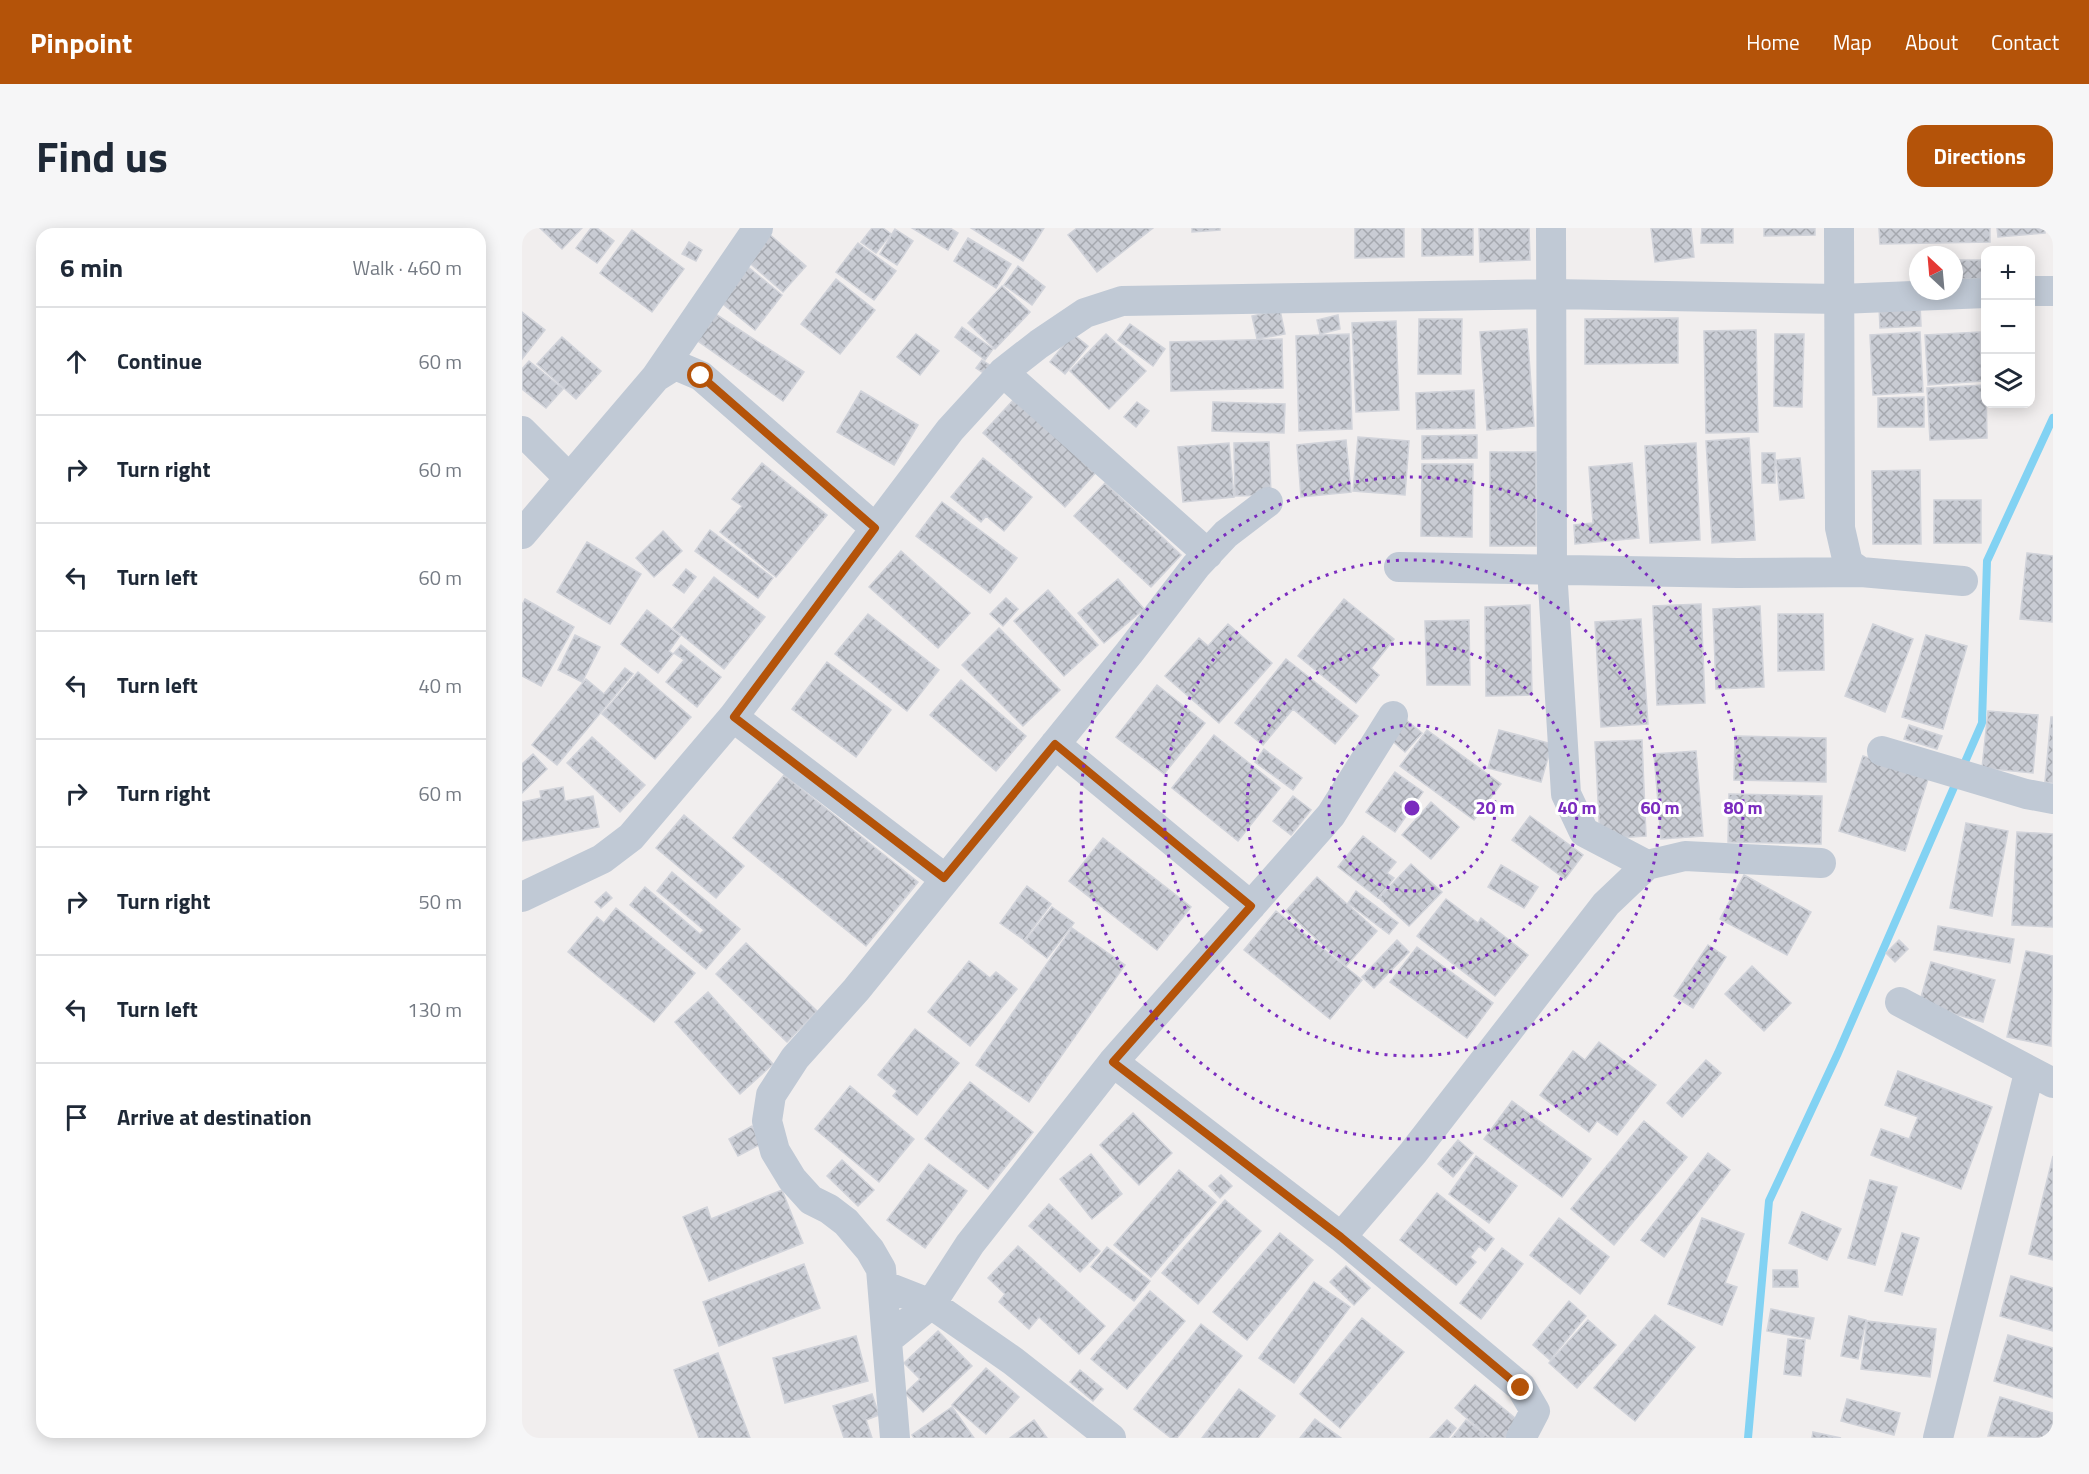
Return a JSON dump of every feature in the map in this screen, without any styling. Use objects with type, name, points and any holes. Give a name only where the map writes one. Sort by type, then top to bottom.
[{"type":"street","points":[[522,534],[568,477],[656,377],[758,228]]},
{"type":"street","points":[[1551,228],[1552,569],[1566,794],[1584,832],[1647,865]]},
{"type":"street","points":[[1839,228],[1840,528],[1848,563],[1861,572]]},
{"type":"street","points":[[2035,291],[2053,291]]},
{"type":"street","points":[[522,897],[602,859],[631,837],[734,717],[950,430],[1003,372],[1085,313],[1122,301],[1552,294],[1840,299],[1981,293]]},
{"type":"street","points":[[656,377],[675,365],[701,376],[875,528]]},
{"type":"street","points":[[1003,372],[1208,554]]},
{"type":"street","points":[[522,431],[568,477]]},
{"type":"street","points":[[895,1438],[882,1269],[870,1250],[846,1222],[829,1209],[811,1200],[792,1179],[775,1151],[767,1121],[771,1095],[795,1058],[856,990],[944,878],[1208,554],[1226,534],[1268,501]]},
{"type":"street","points":[[1399,567],[1861,572],[1963,581]]},
{"type":"street","points":[[888,1339],[931,1304],[970,1244],[1113,1062],[1330,815],[1393,716]]},
{"type":"street","points":[[734,717],[944,878]]},
{"type":"street","points":[[1055,744],[1251,906]]},
{"type":"street","points":[[1882,751],[2026,794],[2053,799]]},
{"type":"street","points":[[1341,1237],[1413,1153],[1606,904],[1647,865],[1685,856],[1821,863]]},
{"type":"street","points":[[1900,1002],[2041,1078],[1938,1438]]},
{"type":"street","points":[[1113,1062],[1341,1237],[1521,1388],[1534,1410],[1521,1438]]},
{"type":"street","points":[[885,1286],[931,1304],[1013,1361],[1111,1438]]},
{"type":"building","points":[[540,228],[582,228],[562,249]]},
{"type":"building","points":[[591,228],[597,228],[614,241],[597,263],[576,248]]},
{"type":"building","points":[[872,228],[883,228],[891,234],[876,253],[861,242]]},
{"type":"building","points":[[912,228],[950,228],[958,233],[948,250]]},
{"type":"building","points":[[971,228],[1044,228],[1023,261]]},
{"type":"building","points":[[1077,228],[1153,228],[1097,272],[1068,235]]},
{"type":"building","points":[[1192,228],[1220,228],[1220,230],[1192,232]]},
{"type":"building","points":[[1355,228],[1404,228],[1404,257],[1355,258]]},
{"type":"building","points":[[1422,228],[1473,228],[1473,255],[1422,256]]},
{"type":"building","points":[[1479,228],[1529,228],[1530,260],[1480,262]]},
{"type":"building","points":[[1651,228],[1691,228],[1694,257],[1655,262]]},
{"type":"building","points":[[1702,228],[1733,228],[1733,243],[1701,243]]},
{"type":"building","points":[[1764,228],[1815,228],[1815,235],[1764,236]]},
{"type":"building","points":[[1879,228],[1990,228],[1990,242],[1880,244]]},
{"type":"building","points":[[1997,228],[2045,228],[2045,233],[1998,237]]},
{"type":"building","points":[[895,229],[913,241],[897,265],[880,254]]},
{"type":"building","points":[[632,230],[684,269],[652,312],[600,273]]},
{"type":"building","points":[[768,233],[806,266],[783,292],[745,259]]},
{"type":"building","points":[[968,238],[1011,264],[996,288],[954,261]]},
{"type":"building","points":[[689,242],[702,250],[696,261],[682,254]]},
{"type":"building","points":[[858,243],[896,271],[874,300],[836,272]]},
{"type":"building","points":[[1963,260],[1981,260],[1981,279],[1963,279]]},
{"type":"building","points":[[742,262],[782,295],[755,330],[714,297]]},
{"type":"building","points":[[1018,266],[1045,287],[1032,305],[1004,285]]},
{"type":"building","points":[[836,279],[875,310],[840,354],[801,324]]},
{"type":"building","points":[[1002,286],[1030,312],[995,349],[968,323]]},
{"type":"building","points":[[1920,304],[1921,326],[1880,328],[1879,306]]},
{"type":"building","points":[[1280,310],[1285,334],[1257,339],[1252,316]]},
{"type":"building","points":[[522,312],[545,330],[522,359]]},
{"type":"building","points":[[714,313],[804,372],[783,401],[695,339]]},
{"type":"building","points":[[1338,315],[1340,329],[1320,334],[1317,320]]},
{"type":"building","points":[[1678,318],[1678,363],[1585,364],[1585,319]]},
{"type":"building","points":[[1419,319],[1462,319],[1461,374],[1418,374]]},
{"type":"building","points":[[1396,321],[1399,410],[1356,412],[1352,323]]},
{"type":"building","points":[[1130,324],[1165,349],[1153,366],[1118,340]]},
{"type":"building","points":[[962,327],[993,349],[985,360],[955,337]]},
{"type":"building","points":[[1527,329],[1534,426],[1487,430],[1480,332]]},
{"type":"building","points":[[1756,330],[1758,432],[1706,433],[1704,331]]},
{"type":"building","points":[[1920,332],[1923,392],[1873,395],[1870,335]]},
{"type":"building","points":[[1980,332],[1981,381],[1928,385],[1925,335]]},
{"type":"building","points":[[916,334],[939,351],[920,375],[897,357]]},
{"type":"building","points":[[1073,334],[1088,346],[1065,374],[1050,362]]},
{"type":"building","points":[[1106,334],[1146,371],[1109,409],[1070,371]]},
{"type":"building","points":[[1349,334],[1352,429],[1299,431],[1296,336]]},
{"type":"building","points":[[1775,334],[1804,334],[1802,407],[1774,406]]},
{"type":"building","points":[[562,337],[601,371],[576,399],[537,364]]},
{"type":"building","points":[[1282,339],[1283,388],[1171,391],[1170,342]]},
{"type":"building","points":[[982,360],[991,366],[985,374],[976,368]]},
{"type":"building","points":[[529,361],[563,389],[546,408],[522,389],[522,369]]},
{"type":"building","points":[[1981,385],[1981,408],[1986,408],[1987,438],[1930,440],[1927,388]]},
{"type":"building","points":[[1474,390],[1475,428],[1417,429],[1416,393]]},
{"type":"building","points":[[861,391],[918,425],[894,465],[837,432]]},
{"type":"building","points":[[1016,397],[1098,470],[1065,507],[983,433]]},
{"type":"building","points":[[1924,397],[1924,427],[1878,427],[1878,398]]},
{"type":"building","points":[[1137,402],[1149,411],[1136,427],[1124,417]]},
{"type":"building","points":[[1213,402],[1285,404],[1284,433],[1212,431]]},
{"type":"building","points":[[1477,435],[1477,458],[1422,459],[1422,436]]},
{"type":"building","points":[[1358,437],[1409,441],[1405,495],[1353,491]]},
{"type":"building","points":[[1749,438],[1755,540],[1712,543],[1706,441]]},
{"type":"building","points":[[1346,440],[1351,492],[1301,497],[1297,445]]},
{"type":"building","points":[[1269,442],[1271,495],[1235,496],[1234,443]]},
{"type":"building","points":[[1229,443],[1234,497],[1183,502],[1178,447]]},
{"type":"building","points":[[1696,443],[1700,540],[1650,543],[1645,446]]},
{"type":"building","points":[[1490,452],[1536,452],[1536,546],[1490,546]]},
{"type":"building","points":[[1762,453],[1775,453],[1775,483],[1762,483]]},
{"type":"building","points":[[983,458],[1032,497],[1004,531],[986,516],[981,522],[951,497]]},
{"type":"building","points":[[1800,458],[1804,498],[1780,500],[1776,460]]},
{"type":"building","points":[[762,463],[827,515],[776,577],[720,532],[742,506],[732,499]]},
{"type":"building","points":[[1632,463],[1639,538],[1575,544],[1574,525],[1593,523],[1589,467]]},
{"type":"building","points":[[1422,464],[1473,464],[1472,537],[1421,536]]},
{"type":"building","points":[[1920,470],[1921,544],[1873,544],[1872,471]]},
{"type":"building","points":[[1105,483],[1181,555],[1151,587],[1074,516]]},
{"type":"building","points":[[1934,500],[1981,500],[1981,543],[1934,543]]},
{"type":"building","points":[[942,502],[1017,558],[990,593],[916,536]]},
{"type":"building","points":[[710,530],[773,578],[758,598],[695,551]]},
{"type":"building","points":[[663,531],[682,551],[654,577],[636,558]]},
{"type":"building","points":[[587,542],[641,574],[610,624],[557,592]]},
{"type":"building","points":[[901,551],[970,613],[938,648],[869,587]]},
{"type":"building","points":[[2027,553],[2053,556],[2052,622],[2020,619]]},
{"type":"building","points":[[686,569],[696,577],[684,593],[673,585]]},
{"type":"building","points":[[714,577],[765,617],[724,669],[673,628]]},
{"type":"building","points":[[1118,579],[1144,609],[1104,643],[1078,613]]},
{"type":"building","points":[[1048,590],[1098,645],[1064,676],[1014,621]]},
{"type":"building","points":[[1006,598],[1018,609],[1003,626],[990,614]]},
{"type":"building","points":[[525,599],[574,627],[541,686],[522,676],[522,605]]},
{"type":"building","points":[[1344,599],[1394,639],[1371,668],[1379,675],[1356,703],[1298,656]]},
{"type":"building","points":[[1701,604],[1705,703],[1657,705],[1653,606]]},
{"type":"building","points":[[1530,605],[1532,695],[1486,696],[1485,607]]},
{"type":"building","points":[[1760,606],[1764,687],[1716,689],[1713,609]]},
{"type":"building","points":[[647,610],[680,636],[669,651],[673,654],[658,673],[621,644]]},
{"type":"building","points":[[868,614],[939,670],[907,711],[835,654]]},
{"type":"building","points":[[1778,614],[1823,614],[1824,670],[1778,671]]},
{"type":"building","points":[[1641,619],[1648,724],[1601,727],[1595,622]]},
{"type":"building","points":[[1469,620],[1470,685],[1427,685],[1425,621]]},
{"type":"building","points":[[1228,624],[1272,663],[1219,723],[1165,676],[1199,638],[1208,646]]},
{"type":"building","points":[[1873,624],[1913,639],[1885,712],[1845,696]]},
{"type":"building","points":[[999,628],[1060,690],[1023,726],[962,665]]},
{"type":"building","points":[[575,635],[600,647],[582,682],[558,670]]},
{"type":"building","points":[[1926,635],[1967,646],[1943,729],[1902,717]]},
{"type":"building","points":[[681,645],[721,677],[697,707],[666,682],[684,660],[674,653]]},
{"type":"building","points":[[1286,659],[1358,716],[1335,744],[1293,709],[1263,745],[1235,723]]},
{"type":"building","points":[[827,662],[891,710],[856,757],[792,709]]},
{"type":"building","points":[[625,668],[633,674],[557,765],[532,745],[586,679],[604,694]]},
{"type":"building","points":[[638,672],[691,717],[655,759],[602,714]]},
{"type":"building","points":[[961,680],[1026,736],[996,771],[930,715]]},
{"type":"building","points":[[1157,685],[1205,723],[1164,774],[1116,737]]},
{"type":"building","points":[[1988,711],[2038,715],[2033,773],[1982,768]]},
{"type":"building","points":[[2051,717],[2053,717],[2053,783],[2045,782]]},
{"type":"building","points":[[1405,719],[1422,733],[1405,752],[1389,738]]},
{"type":"building","points":[[1909,725],[1942,736],[1937,749],[1904,739]]},
{"type":"building","points":[[1427,730],[1501,784],[1474,820],[1400,766]]},
{"type":"building","points":[[1499,730],[1552,744],[1541,782],[1488,768]]},
{"type":"building","points":[[1214,735],[1280,788],[1238,841],[1172,788]]},
{"type":"building","points":[[1735,736],[1826,738],[1826,782],[1734,780]]},
{"type":"building","points":[[592,737],[645,785],[620,812],[567,763]]},
{"type":"building","points":[[1642,740],[1646,836],[1600,839],[1595,742]]},
{"type":"building","points":[[1264,749],[1302,778],[1293,790],[1255,762]]},
{"type":"building","points":[[1696,751],[1703,836],[1661,839],[1654,754]]},
{"type":"building","points":[[533,754],[547,769],[522,793],[522,764]]},
{"type":"building","points":[[1863,756],[1929,776],[1905,851],[1839,831]]},
{"type":"building","points":[[1395,772],[1423,792],[1395,832],[1366,812]]},
{"type":"building","points":[[784,775],[918,882],[866,946],[733,838]]},
{"type":"building","points":[[563,787],[565,801],[593,796],[599,827],[522,841],[522,802],[541,798],[540,791]]},
{"type":"building","points":[[1729,794],[1822,796],[1821,844],[1728,842]]},
{"type":"building","points":[[1293,796],[1311,810],[1291,835],[1273,821]]},
{"type":"building","points":[[1431,802],[1459,827],[1431,859],[1402,835]]},
{"type":"building","points":[[684,815],[744,866],[716,898],[656,848]]},
{"type":"building","points":[[1530,816],[1583,855],[1565,879],[1512,840]]},
{"type":"building","points":[[1966,823],[2008,831],[1992,916],[1950,908]]},
{"type":"building","points":[[2017,832],[2053,834],[2053,927],[2012,925]]},
{"type":"building","points":[[1363,836],[1396,862],[1387,873],[1394,878],[1378,898],[1338,867]]},
{"type":"building","points":[[1103,838],[1191,907],[1157,950],[1069,881]]},
{"type":"building","points":[[1411,864],[1442,892],[1409,926],[1379,898]]},
{"type":"building","points":[[1501,865],[1538,887],[1524,908],[1488,887]]},
{"type":"building","points":[[672,872],[740,929],[706,969],[630,905],[645,887],[700,934],[704,930],[657,891]]},
{"type":"building","points":[[1744,875],[1811,912],[1787,955],[1720,919]]},
{"type":"building","points":[[1317,877],[1377,931],[1346,966],[1286,911]]},
{"type":"building","points":[[1027,886],[1051,904],[1024,940],[1000,923]]},
{"type":"building","points":[[1356,891],[1398,923],[1389,934],[1348,903]]},
{"type":"building","points":[[606,892],[612,898],[601,908],[595,902]]},
{"type":"building","points":[[1446,899],[1478,923],[1481,918],[1528,955],[1495,996],[1417,936]]},
{"type":"building","points":[[1052,907],[1074,923],[1047,958],[1025,941]]},
{"type":"building","points":[[616,908],[695,973],[654,1022],[568,952],[597,917],[604,923]]},
{"type":"building","points":[[1276,911],[1362,980],[1330,1019],[1244,950]]},
{"type":"building","points":[[1938,926],[2014,939],[2010,963],[1934,950]]},
{"type":"building","points":[[1072,928],[1125,965],[1029,1102],[976,1065]]},
{"type":"building","points":[[1397,940],[1409,952],[1374,988],[1362,977]]},
{"type":"building","points":[[1899,940],[1908,949],[1895,962],[1886,953]]},
{"type":"building","points":[[746,943],[817,1011],[787,1042],[716,974]]},
{"type":"building","points":[[1708,945],[1726,957],[1693,1008],[1674,996]]},
{"type":"building","points":[[1417,947],[1493,1003],[1467,1038],[1390,982]]},
{"type":"building","points":[[2026,951],[2053,956],[2051,1046],[2007,1037]]},
{"type":"building","points":[[969,961],[990,978],[996,972],[1017,989],[970,1046],[928,1012]]},
{"type":"building","points":[[1931,962],[1995,980],[1983,1022],[1919,1004]]},
{"type":"building","points":[[1752,966],[1791,1003],[1764,1031],[1725,994]]},
{"type":"building","points":[[708,992],[773,1064],[740,1094],[675,1022]]},
{"type":"building","points":[[915,1029],[959,1063],[917,1115],[893,1096],[897,1091],[878,1075]]},
{"type":"building","points":[[1599,1042],[1656,1085],[1617,1135],[1597,1121],[1589,1132],[1540,1095],[1573,1051],[1585,1060]]},
{"type":"building","points":[[1706,1060],[1721,1073],[1682,1117],[1667,1103]]},
{"type":"building","points":[[1898,1071],[1992,1107],[1961,1189],[1871,1155],[1881,1129],[1909,1139],[1918,1117],[1885,1105]]},
{"type":"building","points":[[970,1082],[1033,1132],[988,1189],[925,1139]]},
{"type":"building","points":[[850,1086],[914,1139],[879,1182],[815,1129]]},
{"type":"building","points":[[1512,1101],[1591,1159],[1562,1197],[1484,1139]]},
{"type":"building","points":[[1133,1113],[1172,1153],[1139,1185],[1100,1145]]},
{"type":"building","points":[[1644,1121],[1687,1157],[1614,1245],[1571,1209]]},
{"type":"building","points":[[752,1126],[761,1144],[738,1156],[729,1139]]},
{"type":"building","points":[[1458,1140],[1473,1153],[1453,1177],[1438,1164]]},
{"type":"building","points":[[1708,1153],[1730,1170],[1664,1257],[1641,1240]]},
{"type":"building","points":[[1091,1154],[1122,1194],[1092,1219],[1060,1179]]},
{"type":"building","points":[[1476,1156],[1517,1186],[1489,1223],[1449,1194]]},
{"type":"building","points":[[2053,1156],[2053,1260],[2029,1254]]},
{"type":"building","points":[[842,1160],[874,1190],[858,1206],[827,1176]]},
{"type":"building","points":[[929,1164],[967,1191],[925,1248],[887,1220]]},
{"type":"building","points":[[1179,1170],[1216,1202],[1151,1277],[1114,1245]]},
{"type":"building","points":[[1221,1175],[1232,1186],[1220,1198],[1209,1186]]},
{"type":"building","points":[[1870,1180],[1897,1187],[1875,1265],[1848,1258]]},
{"type":"building","points":[[782,1190],[803,1243],[709,1281],[683,1217],[707,1207],[711,1219]]},
{"type":"building","points":[[1437,1193],[1494,1239],[1485,1251],[1479,1246],[1470,1257],[1476,1262],[1456,1285],[1400,1240]]},
{"type":"building","points":[[1225,1200],[1261,1231],[1198,1304],[1162,1273]]},
{"type":"building","points":[[1049,1204],[1100,1251],[1080,1272],[1029,1226]]},
{"type":"building","points":[[1802,1212],[1841,1229],[1827,1260],[1789,1243]]},
{"type":"building","points":[[1559,1218],[1609,1257],[1580,1294],[1530,1255]]},
{"type":"building","points":[[1702,1218],[1744,1234],[1725,1283],[1737,1287],[1722,1325],[1668,1304]]},
{"type":"building","points":[[1280,1233],[1313,1260],[1247,1340],[1213,1312]]},
{"type":"building","points":[[1902,1233],[1919,1238],[1902,1295],[1885,1291]]},
{"type":"building","points":[[1018,1246],[1105,1326],[1079,1354],[1039,1317],[1029,1329],[999,1302],[1005,1294],[988,1278]]},
{"type":"building","points":[[1107,1247],[1150,1281],[1134,1301],[1091,1267]]},
{"type":"building","points":[[1502,1248],[1523,1264],[1481,1319],[1460,1303]]},
{"type":"building","points":[[804,1264],[820,1308],[719,1346],[703,1302]]},
{"type":"building","points":[[1346,1266],[1370,1288],[1354,1305],[1330,1282]]},
{"type":"building","points":[[1773,1270],[1797,1270],[1798,1287],[1773,1287]]},
{"type":"building","points":[[2011,1276],[2053,1288],[2053,1331],[2000,1316]]},
{"type":"building","points":[[1314,1282],[1350,1307],[1294,1383],[1259,1358]]},
{"type":"building","points":[[1150,1291],[1185,1321],[1127,1389],[1091,1359]]},
{"type":"building","points":[[1569,1301],[1586,1316],[1550,1360],[1533,1345]]},
{"type":"building","points":[[1771,1309],[1814,1318],[1810,1339],[1767,1331]]},
{"type":"building","points":[[1655,1315],[1695,1347],[1635,1421],[1594,1388]]},
{"type":"building","points":[[1849,1316],[1866,1320],[1858,1359],[1841,1356]]},
{"type":"building","points":[[1362,1318],[1404,1352],[1340,1428],[1300,1394]]},
{"type":"building","points":[[1588,1320],[1616,1345],[1577,1388],[1549,1363]]},
{"type":"building","points":[[1867,1321],[1936,1329],[1930,1377],[1861,1369]]},
{"type":"building","points":[[1201,1324],[1242,1356],[1177,1438],[1171,1438],[1134,1409]]},
{"type":"building","points":[[938,1331],[972,1366],[923,1412],[905,1393],[920,1379],[904,1363]]},
{"type":"building","points":[[2008,1335],[2053,1348],[2053,1398],[1994,1381]]},
{"type":"building","points":[[856,1336],[868,1381],[785,1403],[773,1358]]},
{"type":"building","points":[[1788,1339],[1805,1340],[1801,1376],[1784,1374]]},
{"type":"building","points":[[718,1353],[750,1438],[699,1438],[674,1370]]},
{"type":"building","points":[[986,1368],[1019,1397],[986,1434],[952,1405]]},
{"type":"building","points":[[1080,1370],[1103,1389],[1093,1401],[1070,1382]]},
{"type":"building","points":[[1475,1385],[1520,1422],[1507,1438],[1490,1438],[1455,1408]]},
{"type":"building","points":[[1239,1389],[1275,1416],[1258,1438],[1202,1438]]},
{"type":"building","points":[[872,1394],[879,1415],[866,1420],[872,1438],[844,1438],[833,1406]]},
{"type":"building","points":[[2000,1397],[2053,1413],[2053,1438],[1988,1436]]},
{"type":"building","points":[[1847,1399],[1900,1413],[1894,1435],[1841,1421]]},
{"type":"building","points":[[952,1407],[974,1438],[914,1438],[912,1435]]},
{"type":"building","points":[[1315,1419],[1341,1438],[1300,1438]]},
{"type":"building","points":[[1034,1420],[1047,1438],[1010,1438]]},
{"type":"building","points":[[1447,1420],[1456,1428],[1448,1438],[1430,1438]]},
{"type":"building","points":[[1466,1420],[1490,1438],[1452,1438]]},
{"type":"building","points":[[1813,1432],[1841,1438],[1812,1438]]},
{"type":"waterway","points":[[1748,1438],[1769,1201],[1838,1053],[1982,723],[1987,561],[2053,418]]},
{"type":"route","points":[[701,376],[875,528],[734,717],[944,878],[1055,744],[1251,906],[1113,1062],[1341,1237],[1521,1388]]}]
